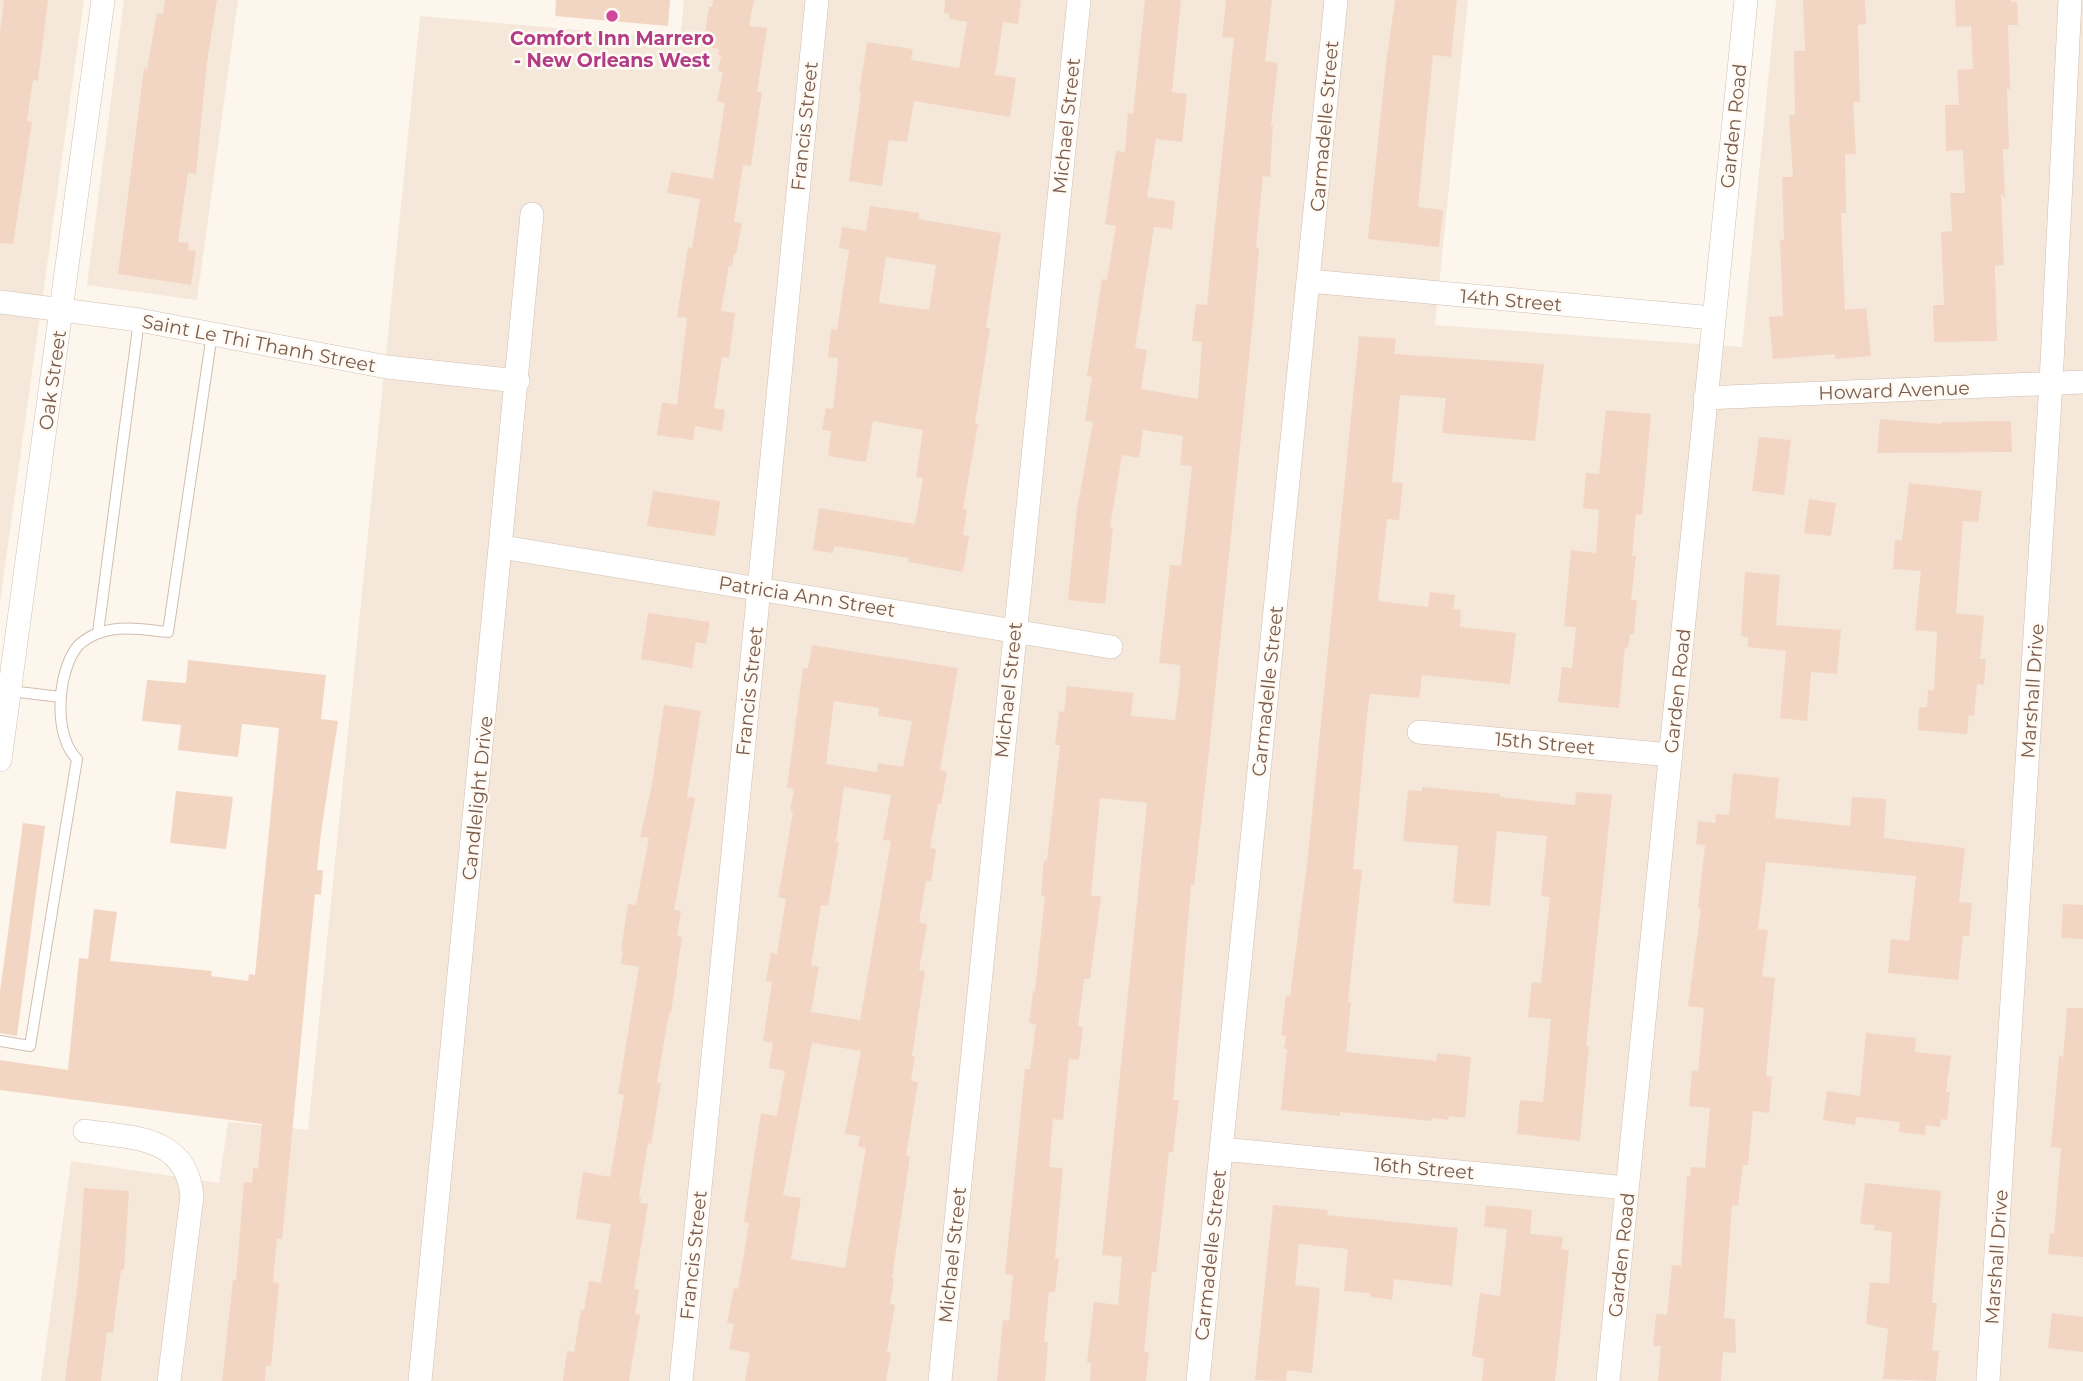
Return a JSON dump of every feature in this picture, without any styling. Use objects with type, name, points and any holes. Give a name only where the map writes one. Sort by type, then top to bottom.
[{"type":"street","name":"Oak Street","points":[[0,760],[103,0]]},
{"type":"street","name":"Francis Street","points":[[681,1381],[817,0]]},
{"type":"street","name":"Michael Street","points":[[940,1381],[1079,0]]},
{"type":"street","name":"Carmadelle Street","points":[[1198,1381],[1336,0]]},
{"type":"street","name":"Garden Road","points":[[1608,1381],[1746,0]]},
{"type":"street","name":"Marshall Drive","points":[[1988,1381],[2051,383],[2070,0]]},
{"type":"street","name":"Candlelight Drive","points":[[420,1381],[532,214]]},
{"type":"street","name":"14th Street","points":[[1309,281],[1713,318]]},
{"type":"street","name":"Saint Le Thi Thanh Street","points":[[0,302],[139,320],[387,367],[518,381]]},
{"type":"street","name":"Howard Avenue","points":[[1705,398],[2083,382]]},
{"type":"street","name":"Patricia Ann Street","points":[[502,547],[1111,647]]},
{"type":"street","name":"15th Street","points":[[1419,732],[1671,755]]},
{"type":"street","points":[[85,1131],[149,1141],[164,1147],[185,1167],[191,1180],[192,1196],[169,1381]]},
{"type":"street","name":"16th Street","points":[[1220,1149],[1627,1188]]},
{"type":"lane","points":[[98,633],[139,320]]},
{"type":"lane","points":[[0,1041],[30,1046],[77,758],[69,751],[62,727],[61,697],[71,658],[78,645],[98,633],[124,628],[168,632],[212,334]]},
{"type":"lane","points":[[10,691],[61,697]]},
{"type":"shaded area","points":[[0,0],[84,0],[0,602]]},
{"type":"shaded area","points":[[124,0],[238,0],[197,300],[87,285]]},
{"type":"shaded area","points":[[684,0],[1468,0],[1435,325],[1742,347],[1776,0],[2083,0],[2083,1381],[41,1381],[71,1161],[219,1183],[228,1122],[308,1130],[420,16],[680,39]]},
{"type":"building","points":[[4,0],[48,0],[38,81],[33,80],[27,121],[32,122],[13,244],[0,243],[0,33]]},
{"type":"building","points":[[165,0],[217,0],[207,62],[196,174],[188,173],[178,242],[189,243],[188,250],[196,251],[191,285],[118,274],[144,68],[147,69],[157,13],[163,14]]},
{"type":"building","name":"Comfort Inn Marrero - New Orleans West","points":[[556,0],[670,0],[668,26],[555,16]]},
{"type":"building","points":[[713,0],[754,0],[749,26],[767,28],[757,92],[762,92],[751,166],[743,165],[734,222],[742,223],[736,254],[732,267],[729,266],[721,311],[735,313],[729,358],[722,357],[714,408],[725,410],[722,431],[695,426],[693,440],[657,435],[662,402],[677,405],[687,318],[677,317],[688,247],[692,248],[700,199],[667,193],[671,172],[713,179],[725,103],[717,101],[723,72],[718,71],[721,56],[718,55],[719,49],[703,46],[709,7],[712,7]]},
{"type":"building","points":[[945,0],[1021,0],[1018,24],[1003,22],[995,75],[1016,78],[1010,117],[914,101],[907,142],[889,140],[882,186],[849,181],[867,42],[913,49],[911,60],[959,68],[967,22],[949,19],[949,14],[944,13]]},
{"type":"building","points":[[1145,0],[1181,0],[1172,92],[1187,94],[1182,142],[1156,139],[1147,197],[1175,201],[1172,229],[1154,227],[1135,348],[1147,350],[1141,389],[1198,399],[1202,342],[1192,341],[1196,304],[1207,305],[1234,38],[1222,37],[1226,0],[1272,0],[1265,61],[1278,63],[1271,126],[1270,177],[1263,176],[1256,247],[1259,248],[1254,310],[1208,761],[1194,885],[1191,885],[1173,1100],[1179,1100],[1173,1152],[1169,1152],[1156,1272],[1152,1272],[1144,1352],[1149,1352],[1146,1381],[1090,1381],[1091,1363],[1087,1362],[1094,1302],[1118,1305],[1122,1257],[1102,1255],[1147,803],[1100,798],[1091,896],[1101,896],[1090,979],[1084,979],[1078,1026],[1083,1027],[1079,1060],[1069,1059],[1063,1120],[1053,1119],[1049,1167],[1063,1168],[1055,1258],[1059,1259],[1055,1292],[1049,1292],[1044,1342],[1048,1342],[1045,1381],[997,1381],[1003,1320],[1009,1321],[1013,1275],[1005,1274],[1025,1069],[1030,1069],[1036,1024],[1029,1023],[1045,896],[1041,896],[1044,860],[1047,861],[1060,745],[1055,745],[1059,711],[1064,712],[1067,686],[1133,693],[1131,716],[1175,720],[1180,680],[1180,665],[1159,663],[1170,565],[1181,566],[1192,466],[1180,465],[1183,436],[1143,430],[1139,458],[1122,455],[1110,527],[1113,528],[1105,604],[1068,600],[1077,509],[1093,422],[1085,421],[1092,377],[1087,376],[1102,279],[1107,280],[1116,226],[1105,224],[1116,151],[1125,152],[1128,113],[1133,114]]},
{"type":"building","points":[[1395,0],[1457,0],[1451,57],[1433,55],[1418,207],[1443,210],[1439,247],[1368,239]]},
{"type":"building","points":[[1803,0],[1865,0],[1866,24],[1858,25],[1860,102],[1853,102],[1856,154],[1845,154],[1846,213],[1841,213],[1845,310],[1866,308],[1871,356],[1835,359],[1835,354],[1773,359],[1769,317],[1783,316],[1780,240],[1784,240],[1782,177],[1793,177],[1789,115],[1795,115],[1794,51],[1805,51]]},
{"type":"building","points":[[1955,0],[2017,2],[2018,25],[2008,25],[2009,149],[2003,149],[2005,198],[2001,194],[2004,265],[1995,266],[1997,341],[1934,342],[1933,305],[1944,305],[1941,232],[1952,231],[1950,193],[1965,193],[1963,150],[1946,151],[1945,105],[1959,105],[1957,70],[1973,69],[1971,26],[1956,27]]},
{"type":"building","points":[[870,206],[919,213],[918,219],[1001,233],[986,328],[990,328],[975,423],[978,424],[963,509],[967,510],[963,535],[969,536],[963,572],[908,562],[909,558],[834,546],[833,553],[813,550],[819,508],[915,524],[923,478],[916,477],[923,430],[873,421],[866,462],[828,456],[831,431],[822,430],[826,408],[833,409],[837,373],[838,358],[828,357],[831,329],[837,330],[849,250],[839,248],[842,227],[866,231]],"holes":[[[886,257],[936,265],[929,310],[879,303]]]},
{"type":"building","points":[[1359,336],[1396,339],[1394,354],[1544,364],[1535,441],[1442,433],[1446,398],[1400,395],[1392,482],[1403,483],[1399,520],[1387,519],[1378,601],[1428,607],[1430,592],[1455,595],[1453,609],[1461,610],[1460,627],[1516,633],[1510,684],[1422,675],[1419,698],[1370,694],[1367,715],[1353,869],[1362,870],[1348,1002],[1351,1002],[1346,1052],[1436,1061],[1437,1053],[1471,1057],[1465,1118],[1449,1116],[1448,1120],[1432,1118],[1432,1121],[1340,1112],[1340,1116],[1281,1110],[1287,1049],[1284,1049],[1286,1036],[1281,1035],[1286,996],[1290,996],[1307,865]]},
{"type":"building","points":[[1606,410],[1651,414],[1642,515],[1636,514],[1632,556],[1636,556],[1631,600],[1637,600],[1634,634],[1630,634],[1628,648],[1625,648],[1619,708],[1558,702],[1562,667],[1572,668],[1576,627],[1564,626],[1571,550],[1596,553],[1599,510],[1583,508],[1586,473],[1599,474]]},
{"type":"building","points":[[1880,419],[1941,424],[2011,421],[2012,452],[1877,453]]},
{"type":"building","points":[[1759,437],[1791,440],[1784,495],[1752,491]]},
{"type":"building","points":[[1909,483],[1982,491],[1978,522],[1963,521],[1956,613],[1984,616],[1980,659],[1986,659],[1984,685],[1977,684],[1974,716],[1969,715],[1967,734],[1918,730],[1919,707],[1927,707],[1928,690],[1934,691],[1937,632],[1915,630],[1921,571],[1893,569],[1895,540],[1902,540]]},
{"type":"building","points":[[653,491],[720,501],[715,536],[647,526]]},
{"type":"building","points":[[1809,499],[1836,503],[1831,536],[1804,533]]},
{"type":"building","points":[[1745,572],[1780,575],[1776,625],[1841,630],[1837,674],[1811,672],[1807,721],[1780,718],[1786,651],[1748,647],[1748,637],[1741,636]]},
{"type":"building","points":[[648,613],[710,622],[706,644],[696,642],[692,668],[641,659]]},
{"type":"building","points":[[812,645],[958,668],[940,770],[947,772],[930,848],[936,849],[931,882],[926,881],[919,922],[927,924],[919,970],[925,971],[912,1056],[915,1056],[911,1081],[918,1082],[906,1155],[910,1156],[892,1278],[890,1304],[895,1305],[887,1352],[891,1353],[886,1381],[745,1381],[750,1353],[729,1349],[734,1324],[727,1323],[734,1288],[738,1289],[749,1223],[744,1222],[761,1113],[777,1116],[785,1071],[769,1068],[773,1043],[763,1041],[772,982],[766,981],[771,953],[777,954],[786,899],[778,897],[793,812],[790,811],[794,789],[787,788],[803,668],[808,668]],"holes":[[[834,701],[879,708],[878,716],[912,721],[903,767],[878,763],[877,772],[826,764]],[[844,787],[891,795],[883,840],[891,841],[860,1020],[811,1012],[819,967],[811,965],[821,905],[828,906],[839,842],[836,841]],[[812,1043],[861,1051],[845,1134],[860,1136],[858,1146],[866,1148],[845,1268],[791,1259],[801,1198],[783,1195]]]},
{"type":"building","points":[[188,660],[326,675],[321,719],[338,721],[321,833],[317,870],[323,870],[321,895],[315,894],[282,1239],[277,1239],[273,1282],[279,1284],[271,1366],[266,1366],[265,1381],[222,1381],[233,1280],[236,1280],[244,1182],[252,1183],[253,1168],[258,1169],[262,1124],[0,1090],[0,1060],[68,1070],[79,958],[88,959],[94,909],[117,912],[110,961],[212,971],[211,976],[248,981],[249,974],[255,975],[279,728],[242,724],[238,757],[178,750],[181,725],[142,721],[147,680],[186,683]]},
{"type":"building","points":[[664,705],[701,711],[687,797],[695,798],[674,910],[681,911],[677,936],[682,937],[657,1083],[661,1083],[651,1144],[648,1143],[639,1197],[640,1203],[648,1204],[634,1289],[639,1290],[635,1314],[640,1315],[629,1381],[563,1381],[567,1351],[574,1352],[589,1281],[601,1283],[611,1224],[576,1219],[583,1172],[610,1177],[624,1095],[618,1094],[639,967],[621,964],[621,951],[628,904],[636,905],[649,838],[640,837],[651,790]]},
{"type":"building","points":[[1733,773],[1779,778],[1775,818],[1850,826],[1852,797],[1886,799],[1884,838],[1965,848],[1959,902],[1972,903],[1969,936],[1963,936],[1958,980],[1888,973],[1891,939],[1909,941],[1916,876],[1766,862],[1758,929],[1768,930],[1762,976],[1775,978],[1766,1076],[1772,1077],[1769,1113],[1753,1111],[1748,1165],[1743,1165],[1738,1206],[1732,1205],[1724,1318],[1735,1319],[1736,1353],[1723,1352],[1721,1381],[1658,1381],[1661,1346],[1653,1346],[1656,1314],[1667,1315],[1672,1265],[1681,1266],[1687,1176],[1690,1176],[1691,1167],[1705,1168],[1710,1108],[1689,1106],[1692,1070],[1698,1071],[1704,1008],[1688,1006],[1701,909],[1698,908],[1705,845],[1696,844],[1698,821],[1715,823],[1716,814],[1729,815]]},
{"type":"building","points":[[1422,787],[1500,794],[1500,797],[1575,805],[1576,792],[1612,795],[1586,1046],[1589,1046],[1580,1141],[1517,1134],[1520,1100],[1543,1102],[1551,1019],[1528,1017],[1532,982],[1541,983],[1550,897],[1541,896],[1547,836],[1497,831],[1490,906],[1453,903],[1458,846],[1403,841],[1408,790],[1422,791]]},
{"type":"building","points":[[176,791],[233,797],[226,849],[170,843]]},
{"type":"building","points":[[23,823],[45,826],[17,1036],[0,1033],[0,991]]},
{"type":"building","points":[[2063,904],[2083,905],[2083,939],[2061,938]]},
{"type":"building","points":[[2067,1008],[2083,1008],[2083,1257],[2048,1254],[2050,1233],[2054,1234],[2061,1148],[2051,1147],[2059,1056],[2063,1057]]},
{"type":"building","points":[[1866,1033],[1916,1038],[1915,1052],[1951,1056],[1946,1092],[1950,1092],[1947,1120],[1941,1119],[1940,1127],[1926,1125],[1925,1135],[1899,1132],[1900,1122],[1856,1117],[1855,1125],[1823,1120],[1827,1091],[1860,1096]]},
{"type":"building","points":[[1865,1183],[1941,1191],[1932,1303],[1937,1303],[1932,1350],[1939,1351],[1936,1381],[1883,1379],[1888,1329],[1866,1324],[1870,1282],[1889,1284],[1892,1232],[1874,1230],[1875,1225],[1860,1224]]},
{"type":"building","points":[[84,1188],[129,1191],[124,1270],[121,1270],[113,1333],[107,1332],[101,1381],[65,1381],[78,1281]]},
{"type":"building","points":[[1273,1205],[1328,1210],[1327,1215],[1458,1228],[1452,1286],[1394,1279],[1392,1300],[1370,1297],[1370,1293],[1344,1291],[1348,1249],[1299,1244],[1295,1285],[1320,1288],[1312,1373],[1287,1370],[1286,1381],[1255,1380]]},
{"type":"building","points":[[1486,1205],[1532,1210],[1530,1234],[1563,1237],[1561,1249],[1569,1250],[1555,1381],[1482,1381],[1484,1359],[1472,1356],[1480,1293],[1500,1296],[1507,1229],[1484,1227]]},
{"type":"building","points":[[2052,1313],[2083,1317],[2083,1352],[2048,1348]]},
{"type":"place","name":"Comfort Inn Marrero - New Orleans West","points":[[612,16]]}]
